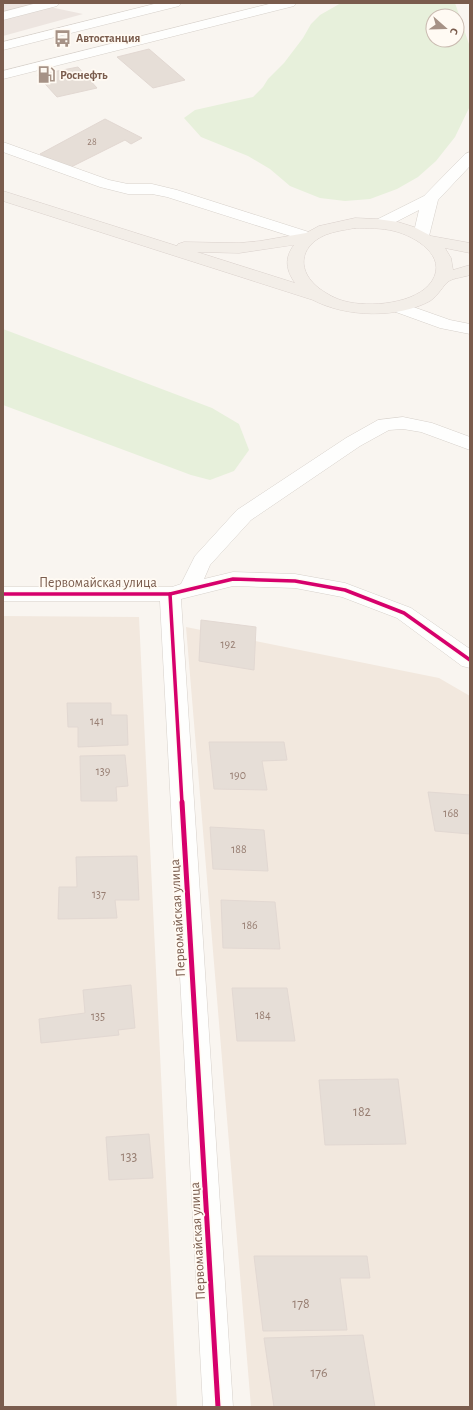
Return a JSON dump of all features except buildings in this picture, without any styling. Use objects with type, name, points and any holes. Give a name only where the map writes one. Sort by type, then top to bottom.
[{"type":"main road","points":[[3,196],[159,247],[318,296],[342,306],[370,309],[399,307],[422,299],[438,286],[445,270],[441,254],[424,238],[407,229],[382,223],[348,224],[330,228],[309,237],[260,246],[239,248],[159,247]]},
{"type":"main road","points":[[309,237],[297,251],[294,267],[301,282],[318,296]]},
{"type":"main road","points":[[424,238],[470,248]]},
{"type":"main road","points":[[442,278],[470,270]]},
{"type":"street","points":[[3,16],[52,3]]},
{"type":"street","points":[[125,3],[155,8]]},
{"type":"street","points":[[3,46],[174,3]]},
{"type":"street","points":[[3,75],[289,3]]},
{"type":"street","points":[[3,147],[106,184],[128,189],[152,189],[171,193],[309,237]]},
{"type":"street","points":[[382,223],[430,199],[470,157]]},
{"type":"street","points":[[424,238],[430,199]]},
{"type":"street","points":[[399,307],[446,324],[470,329]]},
{"type":"street","points":[[180,591],[202,561],[244,515],[353,442],[385,424],[403,422],[425,427],[470,444]]},
{"type":"street","points":[[180,591],[233,579],[295,581],[345,590],[404,613],[470,660]]},
{"type":"street","name":"Первомайская улица","points":[[3,594],[180,591],[218,1407]]},
{"type":"shaded area","points":[[3,3],[31,3],[83,14],[3,36]]},
{"type":"shaded area","points":[[3,616],[139,617],[177,1407],[3,1407]]},
{"type":"shaded area","points":[[186,627],[439,678],[470,696],[470,1407],[251,1407]]},
{"type":"green space","points":[[341,3],[455,3],[457,8],[425,8],[425,48],[465,48],[465,32],[470,47],[470,106],[455,137],[436,161],[418,177],[397,189],[370,199],[345,201],[320,198],[290,186],[270,169],[248,156],[201,137],[184,118],[195,110],[253,97],[284,63],[303,38],[311,24],[320,15]]},
{"type":"green space","points":[[3,329],[212,408],[239,424],[249,450],[234,471],[210,480],[191,475],[3,405]]},
{"type":"cycle path","points":[[170,594],[233,579],[295,581],[345,590],[404,613],[470,660]]},
{"type":"cycle path","points":[[3,594],[170,594],[218,1407]]},
{"type":"place","name":"Автостанция","points":[[63,38]]},
{"type":"place","name":"Роснефть","points":[[47,75]]}]
